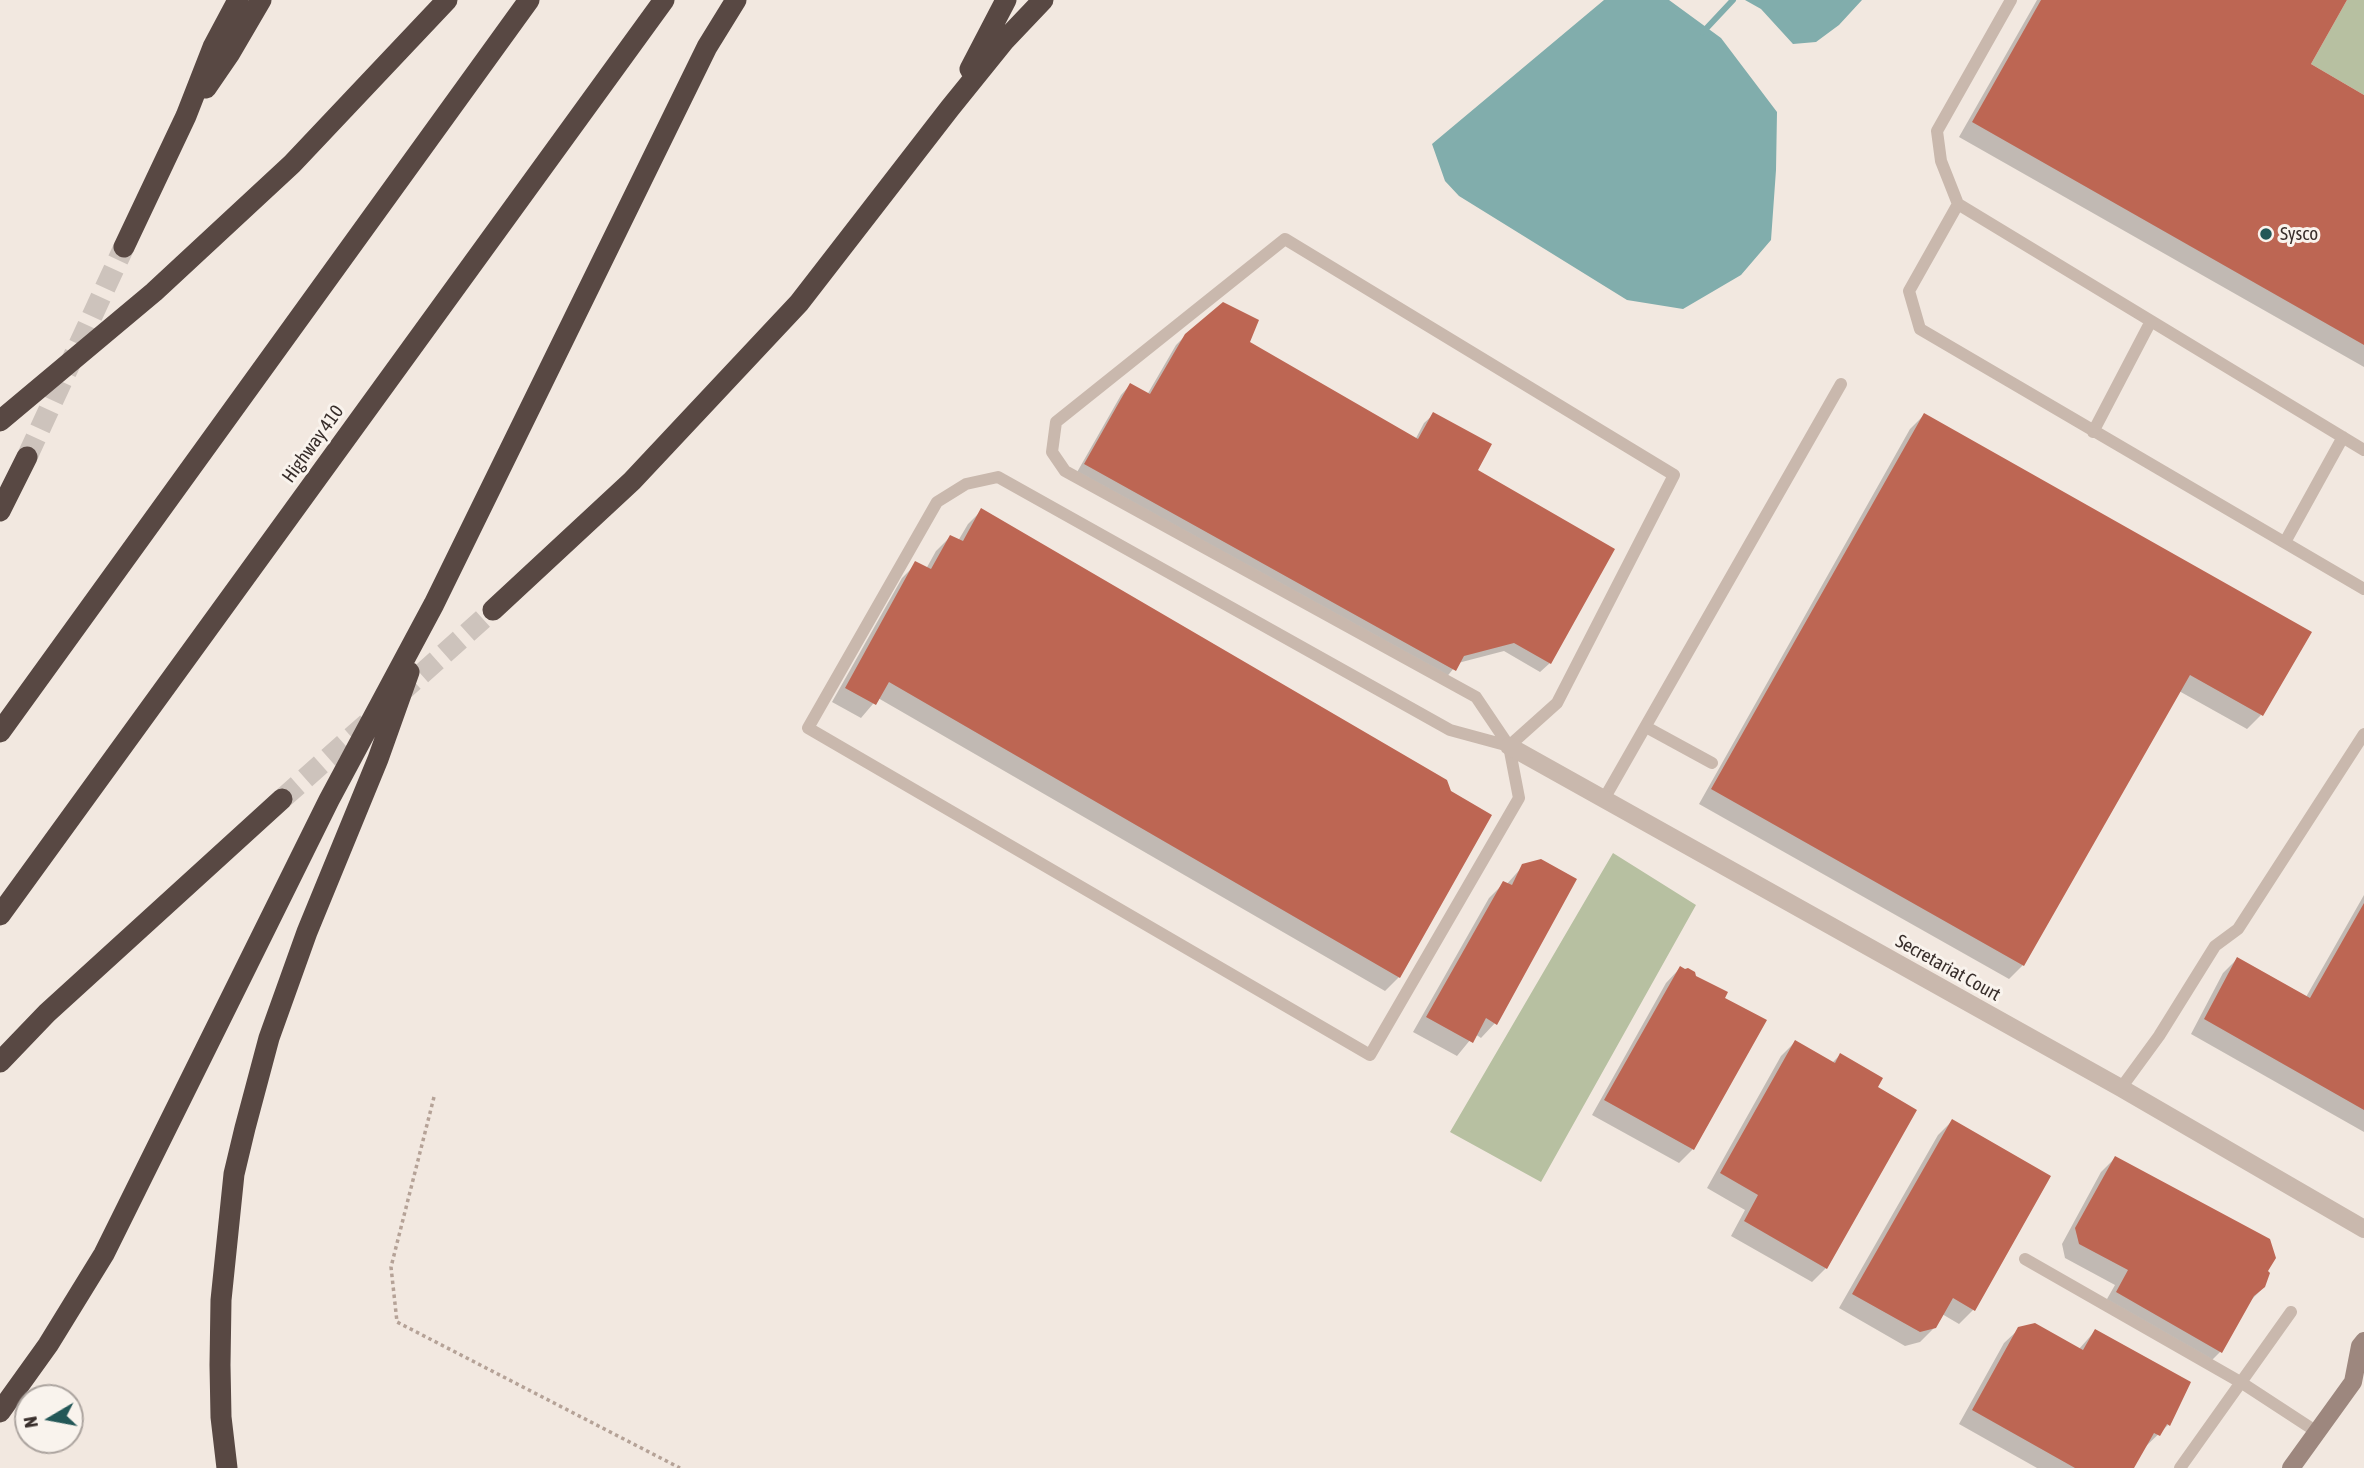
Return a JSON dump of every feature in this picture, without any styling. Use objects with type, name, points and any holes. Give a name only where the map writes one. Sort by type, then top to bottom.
[{"type":"highway","points":[[124,247],[186,116],[213,47],[238,0]]},
{"type":"highway","points":[[186,116],[230,53],[261,0]]},
{"type":"highway","points":[[0,422],[154,292],[292,163],[447,0]]},
{"type":"highway","points":[[0,732],[528,0]]},
{"type":"highway","name":"Highway 410","points":[[0,915],[664,0]]},
{"type":"highway","points":[[0,1412],[48,1345],[104,1254],[329,800],[434,604],[706,47],[736,0]]},
{"type":"highway","points":[[950,108],[1006,0]]},
{"type":"highway","points":[[493,610],[632,481],[799,303],[950,108],[1005,40],[1043,0]]},
{"type":"highway","points":[[0,511],[27,457]]},
{"type":"highway","points":[[227,1468],[220,1378],[221,1300],[234,1174],[244,1128],[270,1038],[307,932],[378,759],[434,604]]},
{"type":"highway","points":[[0,1062],[47,1013],[282,799]]},
{"type":"main road","points":[[2291,1468],[2358,1378],[2360,1346],[2364,1340]]},
{"type":"street","name":"Secretariat Court","points":[[1510,746],[2121,1088],[2364,1229]]},
{"type":"lane","points":[[2011,0],[1937,131],[1941,161],[1958,204],[2364,450]]},
{"type":"lane","points":[[1958,204],[1909,291],[1920,329],[2364,589]]},
{"type":"lane","points":[[1510,746],[1450,730],[998,477],[967,484],[937,502],[808,728],[1370,1055],[1519,798],[1510,746],[1476,697],[1065,471],[1052,452],[1056,422],[1284,239],[1674,475],[1557,704],[1510,746]]},
{"type":"lane","points":[[2093,432],[2151,321]]},
{"type":"lane","points":[[1604,799],[1841,384]]},
{"type":"lane","points":[[2285,541],[2343,437]]},
{"type":"lane","points":[[1646,727],[1712,763]]},
{"type":"lane","points":[[2121,1088],[2159,1036],[2215,946],[2238,929],[2364,734]]},
{"type":"lane","points":[[2025,1259],[2242,1382],[2317,1432]]},
{"type":"lane","points":[[2180,1468],[2291,1312]]},
{"type":"path","points":[[434,1097],[391,1267],[397,1322],[680,1468]]},
{"type":"green space","points":[[2347,0],[2364,0],[2364,95],[2311,64]]},
{"type":"green space","points":[[1613,853],[1696,905],[1541,1182],[1450,1132]]},
{"type":"water","points":[[1604,0],[1669,0],[1721,38],[1777,112],[1771,240],[1741,275],[1683,309],[1627,300],[1459,196],[1445,181],[1432,144]]},
{"type":"water","points":[[1745,0],[1862,0],[1839,25],[1816,42],[1793,44],[1761,9]]},
{"type":"building","name":"Sysco","points":[[2041,0],[2347,0],[2311,64],[2364,95],[2364,345],[1972,122]]},
{"type":"building","points":[[1223,302],[1259,320],[1250,342],[1418,439],[1433,412],[1492,444],[1478,470],[1615,549],[1551,664],[1514,643],[1464,656],[1456,671],[1084,464],[1130,383],[1150,394],[1185,334]]},
{"type":"building","points":[[1924,413],[2312,632],[2263,716],[2190,675],[2024,966],[1711,789]]},
{"type":"building","points":[[981,508],[1447,780],[1451,791],[1492,815],[1400,978],[889,682],[876,705],[845,688],[915,561],[931,569],[950,535],[963,541]]},
{"type":"building","points":[[1541,859],[1577,879],[1497,1025],[1486,1018],[1473,1043],[1426,1017],[1503,881],[1512,885],[1522,864]]},
{"type":"building","points":[[2364,903],[2364,1110],[2204,1019],[2237,957],[2310,998]]},
{"type":"building","points":[[1680,966],[1728,992],[1725,998],[1767,1020],[1694,1150],[1604,1100]]},
{"type":"building","points":[[1795,1040],[1835,1063],[1840,1053],[1883,1078],[1878,1087],[1917,1110],[1827,1269],[1744,1221],[1758,1195],[1720,1173]]},
{"type":"building","points":[[1952,1119],[2051,1176],[1975,1311],[1953,1298],[1936,1328],[1920,1332],[1852,1294]]},
{"type":"building","points":[[2115,1156],[2270,1239],[2276,1258],[2268,1271],[2270,1273],[2265,1287],[2254,1296],[2222,1353],[2116,1292],[2128,1270],[2079,1244],[2075,1228]]},
{"type":"building","points":[[2035,1323],[2083,1350],[2095,1329],[2191,1382],[2170,1426],[2167,1424],[2160,1436],[2154,1433],[2134,1468],[2075,1468],[1972,1410],[2018,1327]]},
{"type":"waterway","points":[[1703,32],[1733,0]]},
{"type":"tunnel","points":[[27,457],[124,247]]},
{"type":"tunnel","points":[[398,695],[493,610]]},
{"type":"tunnel","points":[[282,799],[372,719]]},
{"type":"place","name":"Sysco","points":[[2266,234]]}]
